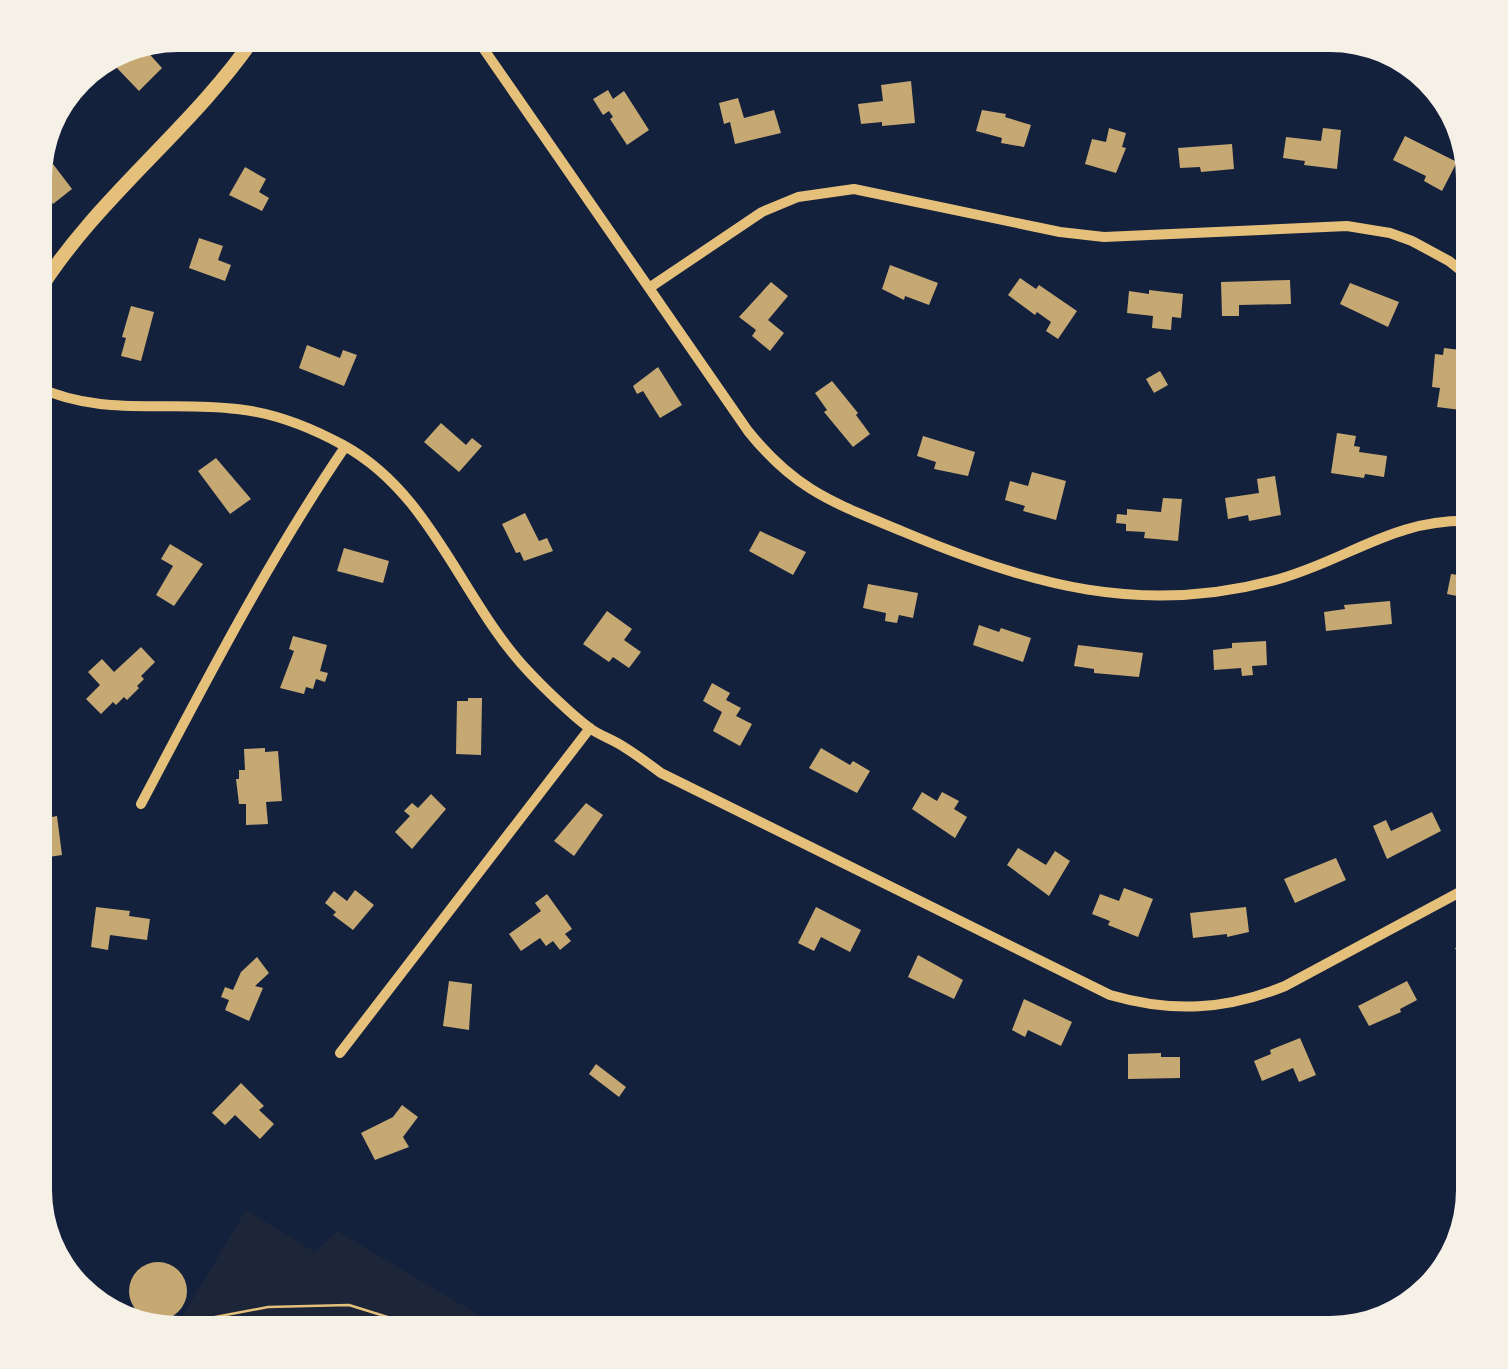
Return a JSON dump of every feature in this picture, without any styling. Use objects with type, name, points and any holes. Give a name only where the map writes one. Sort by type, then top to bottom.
[{"type":"street","points":[[53,270],[92,218],[200,107],[243,52]]},
{"type":"street","points":[[486,52],[748,431],[786,474],[828,500],[1023,578],[1142,597],[1213,592],[1281,579],[1406,528],[1455,521]]},
{"type":"street","points":[[649,288],[762,212],[798,197],[854,189],[1104,238],[1358,227],[1412,241],[1455,266]]},
{"type":"street","points":[[53,393],[84,404],[201,406],[264,414],[290,420],[345,446],[373,464],[411,503],[485,615],[529,672],[590,728],[661,773],[1097,989],[1138,1004],[1197,1008],[1256,998],[1456,894]]},
{"type":"street","points":[[141,804],[247,608],[345,446]]},
{"type":"street","points":[[340,1053],[590,728]]},
{"type":"path","points":[[221,1316],[268,1307],[348,1304],[386,1316]]},
{"type":"shaded area","points":[[246,1210],[315,1252],[337,1231],[481,1316],[183,1316]]},
{"type":"building","points":[[151,56],[162,68],[139,91],[117,68]]},
{"type":"building","points":[[911,81],[915,123],[861,124],[858,104],[883,101],[881,85]]},
{"type":"building","points":[[608,90],[613,99],[624,91],[649,130],[627,145],[609,111],[603,115],[593,99]]},
{"type":"building","points":[[738,98],[744,118],[774,110],[781,133],[735,144],[730,122],[724,124],[719,103]]},
{"type":"building","points":[[982,110],[1006,114],[1005,117],[1031,125],[1024,147],[1001,143],[1002,138],[976,131]]},
{"type":"building","points":[[1109,128],[1126,133],[1122,147],[1126,148],[1116,173],[1085,164],[1092,139],[1106,142]]},
{"type":"building","points":[[1323,128],[1341,130],[1337,169],[1283,158],[1286,137],[1321,141]]},
{"type":"building","points":[[1405,136],[1454,160],[1455,167],[1442,191],[1424,181],[1426,176],[1393,160]]},
{"type":"building","points":[[1232,144],[1234,169],[1201,172],[1200,167],[1180,168],[1178,148]]},
{"type":"building","points":[[54,165],[72,189],[53,204]]},
{"type":"building","points":[[245,167],[266,179],[259,192],[269,198],[262,211],[229,195]]},
{"type":"building","points":[[199,238],[223,246],[218,260],[231,265],[225,281],[189,268]]},
{"type":"building","points":[[890,265],[938,283],[929,305],[905,296],[904,300],[882,289]]},
{"type":"building","points":[[1020,278],[1036,289],[1039,285],[1077,311],[1058,339],[1046,331],[1051,322],[1008,295]]},
{"type":"building","points":[[1290,280],[1291,304],[1239,305],[1239,316],[1222,316],[1221,282]]},
{"type":"building","points":[[771,282],[788,296],[768,320],[784,333],[770,351],[752,336],[756,330],[739,317]]},
{"type":"building","points":[[1350,283],[1399,302],[1388,327],[1340,304]]},
{"type":"building","points":[[1149,290],[1183,294],[1181,318],[1172,317],[1171,330],[1152,328],[1153,316],[1127,313],[1129,291],[1149,294]]},
{"type":"building","points":[[131,306],[154,312],[141,361],[121,356]]},
{"type":"building","points":[[307,345],[340,358],[343,350],[357,355],[344,386],[299,368]]},
{"type":"building","points":[[1444,348],[1455,349],[1455,409],[1437,407],[1440,388],[1432,387],[1435,354],[1443,355]]},
{"type":"building","points":[[658,367],[682,405],[660,418],[643,391],[637,394],[633,386]]},
{"type":"building","points":[[1160,371],[1168,385],[1154,393],[1146,379]]},
{"type":"building","points":[[832,381],[870,434],[853,447],[824,412],[827,410],[815,393]]},
{"type":"building","points":[[441,423],[466,445],[472,438],[482,446],[459,472],[424,442]]},
{"type":"building","points":[[1337,433],[1356,436],[1354,446],[1360,447],[1359,452],[1387,456],[1384,477],[1331,473]]},
{"type":"building","points":[[923,436],[975,452],[968,476],[934,469],[936,462],[917,456]]},
{"type":"building","points":[[216,458],[251,499],[230,514],[198,471]]},
{"type":"building","points":[[1032,472],[1066,481],[1056,520],[1023,511],[1025,506],[1005,500],[1010,481],[1028,486]]},
{"type":"building","points":[[1275,476],[1281,515],[1249,521],[1248,515],[1228,519],[1225,498],[1259,493],[1257,479]]},
{"type":"building","points":[[1163,498],[1182,499],[1178,541],[1144,538],[1145,532],[1126,531],[1126,524],[1116,523],[1117,514],[1127,515],[1127,509],[1161,512]]},
{"type":"building","points":[[525,513],[539,541],[547,538],[553,551],[524,561],[502,524]]},
{"type":"building","points":[[760,531],[806,552],[793,575],[749,551]]},
{"type":"building","points":[[170,544],[203,564],[174,606],[156,595],[173,566],[161,559]]},
{"type":"building","points":[[344,548],[389,561],[383,583],[337,571]]},
{"type":"building","points":[[1451,574],[1455,575],[1455,596],[1447,594]]},
{"type":"building","points":[[868,584],[918,593],[913,618],[899,615],[897,623],[885,621],[886,613],[863,608]]},
{"type":"building","points":[[1390,601],[1392,624],[1326,631],[1324,612],[1345,609],[1344,605]]},
{"type":"building","points":[[607,611],[632,629],[624,640],[641,652],[629,668],[613,657],[609,662],[583,644]]},
{"type":"building","points":[[979,625],[1031,638],[1023,662],[973,645]]},
{"type":"building","points":[[293,636],[327,645],[320,671],[328,673],[325,682],[316,679],[313,689],[306,687],[304,694],[280,688],[294,651],[289,649]]},
{"type":"building","points":[[1266,641],[1267,665],[1252,666],[1253,675],[1242,676],[1241,668],[1214,670],[1213,650],[1232,648],[1232,643]]},
{"type":"building","points":[[1078,645],[1143,653],[1139,677],[1094,673],[1094,669],[1074,666]]},
{"type":"building","points":[[141,647],[155,662],[127,700],[124,697],[116,705],[113,702],[101,714],[86,699],[100,685],[88,672],[102,659],[114,672]]},
{"type":"building","points":[[712,683],[730,693],[726,700],[741,708],[736,716],[752,724],[740,746],[713,731],[722,712],[703,701]]},
{"type":"building","points":[[482,698],[481,755],[456,754],[457,701]]},
{"type":"building","points":[[265,748],[265,752],[278,751],[282,801],[266,802],[268,824],[246,825],[246,804],[239,804],[236,779],[239,770],[245,770],[244,749]]},
{"type":"building","points":[[821,748],[850,765],[853,761],[870,771],[857,793],[809,768]]},
{"type":"building","points":[[922,792],[937,801],[942,792],[959,801],[954,809],[967,817],[955,838],[912,809]]},
{"type":"building","points":[[431,794],[446,809],[412,849],[395,832],[410,816],[404,811],[412,803],[418,808]]},
{"type":"building","points":[[586,803],[603,815],[574,856],[554,841]]},
{"type":"building","points":[[1432,812],[1441,831],[1387,859],[1373,826],[1386,820],[1391,831]]},
{"type":"building","points":[[57,816],[62,855],[53,856],[53,817]]},
{"type":"building","points":[[1018,848],[1046,865],[1055,851],[1070,861],[1049,896],[1007,865]]},
{"type":"building","points":[[1336,858],[1346,880],[1295,903],[1284,879]]},
{"type":"building","points":[[1124,888],[1153,899],[1138,937],[1092,914],[1100,894],[1119,901]]},
{"type":"building","points":[[355,890],[374,905],[353,930],[333,915],[336,912],[325,903],[334,891],[347,901]]},
{"type":"building","points":[[547,894],[572,929],[565,934],[571,941],[560,950],[553,941],[546,946],[540,938],[521,951],[509,934],[541,911],[535,903]]},
{"type":"building","points":[[96,907],[130,911],[129,916],[150,919],[147,940],[110,935],[108,950],[91,947]]},
{"type":"building","points":[[816,907],[861,930],[850,952],[821,937],[814,951],[798,943]]},
{"type":"building","points":[[1246,907],[1249,932],[1193,938],[1190,913]]},
{"type":"building","points":[[918,955],[963,980],[954,999],[908,977]]},
{"type":"building","points":[[257,957],[269,973],[255,986],[263,988],[249,1021],[225,1010],[229,1000],[221,997],[225,987],[233,990],[241,972]]},
{"type":"building","points":[[449,981],[472,984],[469,1030],[443,1026]]},
{"type":"building","points":[[1407,981],[1417,1000],[1369,1026],[1358,1006]]},
{"type":"building","points":[[1024,999],[1072,1022],[1061,1046],[1028,1030],[1025,1037],[1012,1030]]},
{"type":"building","points":[[1300,1038],[1316,1075],[1299,1082],[1293,1068],[1262,1081],[1254,1061]]},
{"type":"building","points":[[1161,1053],[1161,1057],[1180,1057],[1180,1078],[1128,1079],[1128,1054]]},
{"type":"building","points":[[596,1064],[626,1087],[619,1097],[589,1074]]},
{"type":"building","points":[[241,1083],[264,1106],[259,1110],[274,1124],[260,1139],[235,1115],[225,1125],[212,1113]]},
{"type":"building","points":[[402,1105],[418,1117],[403,1137],[409,1147],[375,1160],[361,1133],[393,1117]]},
{"type":"building","points":[[147,1265],[169,1265],[184,1280],[184,1302],[171,1315],[136,1309],[132,1302],[132,1280]]}]
